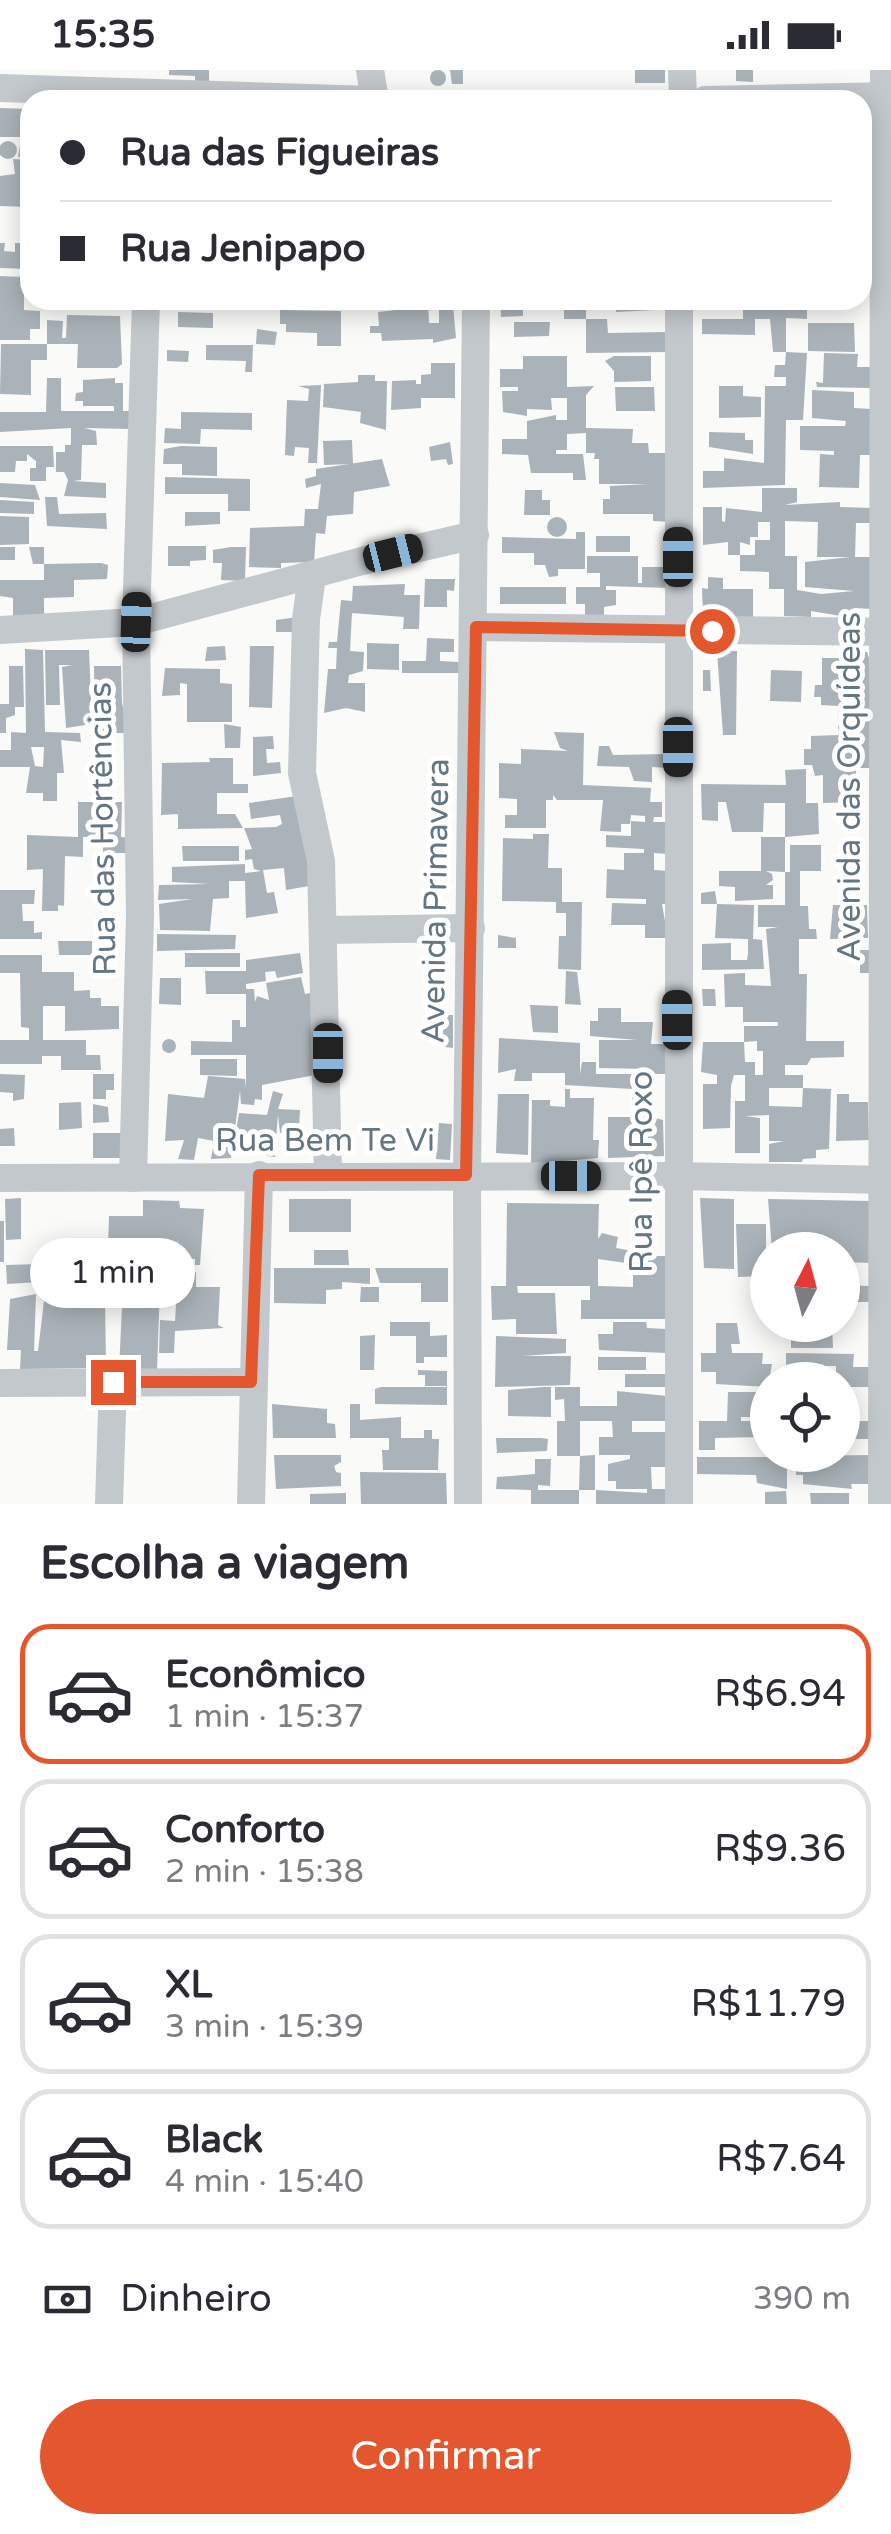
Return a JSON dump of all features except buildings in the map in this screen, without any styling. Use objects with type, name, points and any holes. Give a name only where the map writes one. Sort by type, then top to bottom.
[{"type":"street","points":[[844,90],[886,87]]},
{"type":"street","name":"Avenida das Orquídeas","points":[[882,1504],[887,1180],[886,87]]},
{"type":"street","points":[[0,88],[197,90]]},
{"type":"street","name":"Rua das Hortências","points":[[133,1178],[140,973],[136,622],[146,310]]},
{"type":"street","name":"Avenida Primavera","points":[[468,1504],[466,1175],[476,627],[476,310]]},
{"type":"street","name":"Rua Ipê Roxo","points":[[679,310],[679,1504]]},
{"type":"street","points":[[0,630],[136,622],[475,536]]},
{"type":"street","points":[[312,576],[306,619],[302,773],[321,861],[328,1176]]},
{"type":"street","points":[[476,627],[888,632]]},
{"type":"street","points":[[324,930],[471,928]]},
{"type":"street","points":[[251,1504],[259,1175]]},
{"type":"street","name":"Rua Bem Te Vi","points":[[0,1178],[466,1175],[887,1180]]},
{"type":"street","points":[[109,1504],[113,1382]]},
{"type":"street","points":[[0,1383],[251,1382]]},
{"type":"route","points":[[113,1382],[251,1382],[259,1175],[466,1175],[476,627],[712,631]]}]
